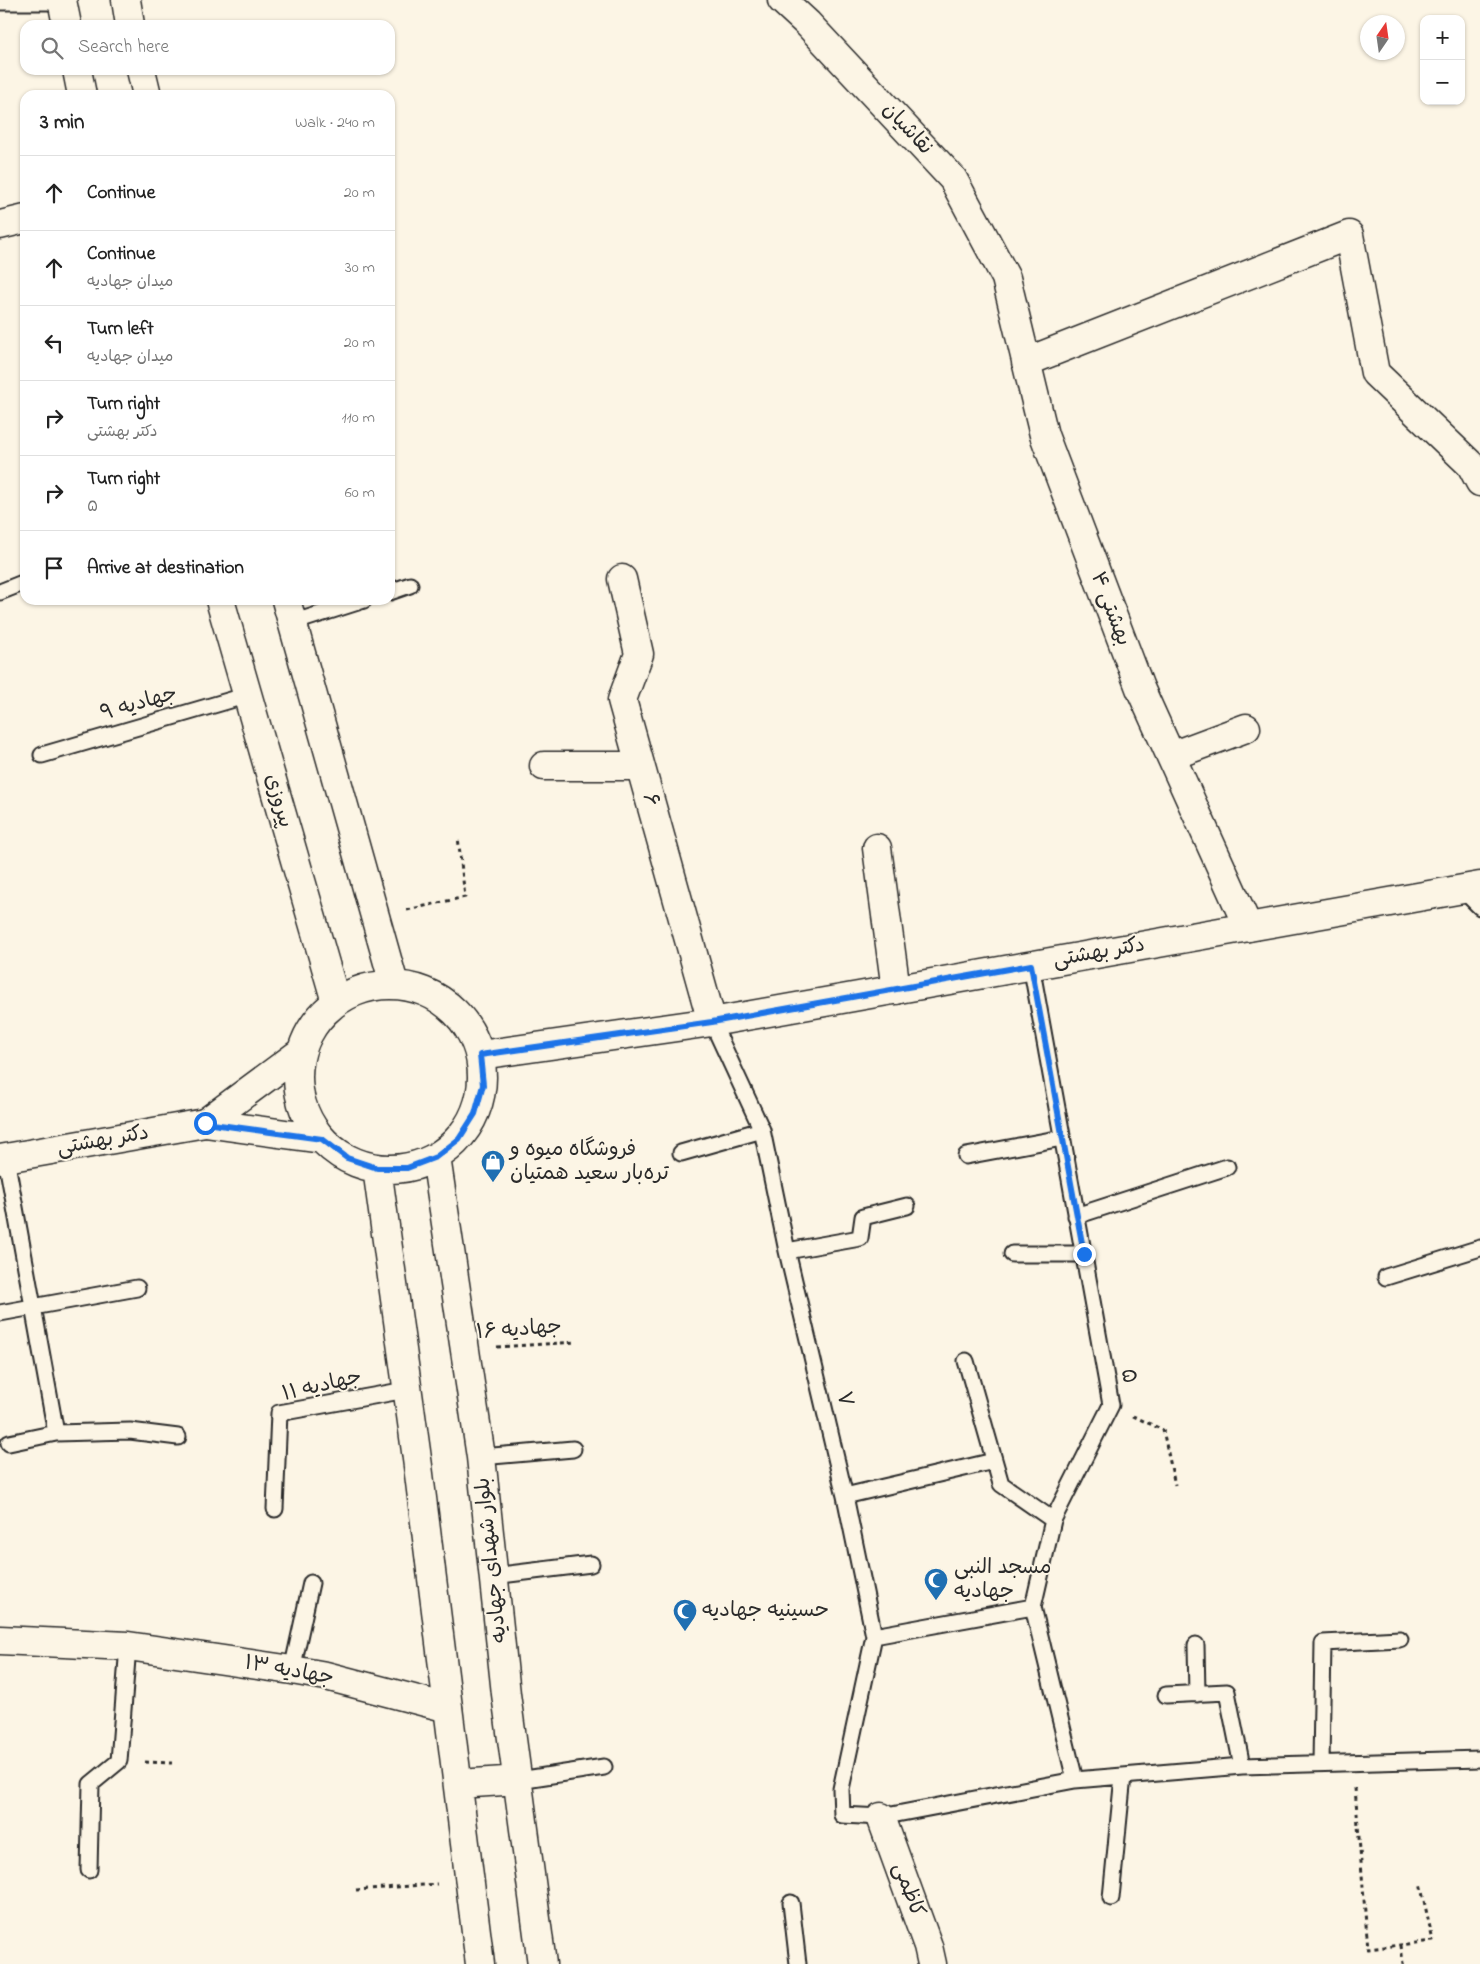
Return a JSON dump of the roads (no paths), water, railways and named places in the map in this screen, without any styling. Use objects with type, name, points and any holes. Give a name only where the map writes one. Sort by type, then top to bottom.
[{"type":"street","points":[[126,0],[129,20]]},
{"type":"street","name":"نقاشیان","points":[[782,0],[808,24],[954,179],[1006,278]]},
{"type":"street","points":[[78,75],[81,90]]},
{"type":"street","points":[[141,75],[146,90]]},
{"type":"street","points":[[0,225],[20,220]]},
{"type":"street","points":[[1026,362],[1349,236],[1375,373],[1471,465],[1480,482]]},
{"type":"street","name":"بهشتی ۴","points":[[1006,278],[1044,435],[1140,688],[1248,927]]},
{"type":"street","name":"۶","points":[[622,579],[640,654],[622,700],[712,1022]]},
{"type":"street","name":"پیروزی","points":[[221,605],[336,1002]]},
{"type":"street","points":[[289,612],[394,984]]},
{"type":"street","points":[[1171,756],[1246,728]]},
{"type":"street","points":[[544,766],[640,766]]},
{"type":"street","points":[[877,848],[896,990]]},
{"type":"street","name":"دکتر بهشتی","points":[[480,1055],[712,1022],[1248,927],[1474,894]]},
{"type":"street","points":[[394,984],[424,990],[449,1005],[469,1028],[480,1055],[483,1085],[475,1114],[459,1139],[436,1157],[407,1168],[377,1168],[347,1158],[322,1139],[305,1113],[298,1083],[301,1052],[314,1024],[336,1002],[364,988],[394,984]]},
{"type":"street","points":[[205,1123],[301,1052]]},
{"type":"street","points":[[205,1123],[322,1139]]},
{"type":"street","name":"دکتر بهشتی","points":[[3,1159],[205,1123]]},
{"type":"street","name":"بلوار شهدای جهادیه","points":[[436,1157],[481,1457],[506,1694],[519,1780],[542,1964]]},
{"type":"street","points":[[377,1168],[406,1390],[418,1466],[480,1964]]},
{"type":"street","name":"جهادیه ۱۳","points":[[0,1640],[128,1646],[292,1670],[326,1676],[448,1708]]},
{"type":"street","points":[[458,1784],[519,1780]]},
{"type":"street","name":"کاظمی","points":[[881,1817],[928,1946],[932,1964]]},
{"type":"lane","points":[[0,2],[64,9]]},
{"type":"lane","points":[[0,592],[20,584]]},
{"type":"lane","points":[[395,590],[410,585]]},
{"type":"lane","points":[[289,612],[333,605]]},
{"type":"lane","name":"جهادیه ۹","points":[[42,755],[248,695]]},
{"type":"lane","name":"۵","points":[[1031,965],[1111,1405],[1053,1520],[1033,1607],[1075,1780]]},
{"type":"lane","name":"۷","points":[[712,1022],[762,1130],[787,1251],[845,1496],[874,1636]]},
{"type":"lane","points":[[681,1152],[762,1130]]},
{"type":"lane","points":[[966,1156],[1062,1138]]},
{"type":"lane","points":[[3,1159],[56,1432]]},
{"type":"lane","points":[[1076,1216],[1227,1167]]},
{"type":"lane","points":[[787,1251],[860,1238],[863,1217],[907,1206]]},
{"type":"lane","points":[[1386,1277],[1480,1248]]},
{"type":"lane","points":[[1012,1254],[1084,1254]]},
{"type":"lane","points":[[0,1313],[137,1288]]},
{"type":"lane","points":[[966,1361],[1001,1484],[1053,1520]]},
{"type":"lane","name":"جهادیه ۱۱","points":[[275,1509],[279,1413],[406,1390]]},
{"type":"lane","points":[[9,1443],[56,1432],[130,1431],[178,1437]]},
{"type":"lane","points":[[481,1457],[573,1449]]},
{"type":"lane","points":[[845,1496],[994,1461]]},
{"type":"lane","points":[[493,1576],[591,1564]]},
{"type":"lane","points":[[292,1670],[311,1583]]},
{"type":"lane","points":[[1033,1607],[874,1636],[841,1789],[842,1815],[881,1817],[1075,1780],[1242,1766],[1480,1759]]},
{"type":"lane","points":[[1321,1763],[1323,1643],[1400,1640]]},
{"type":"lane","points":[[1196,1645],[1197,1694]]},
{"type":"lane","points":[[89,1870],[90,1784],[119,1762],[128,1646]]},
{"type":"lane","points":[[1166,1695],[1227,1692],[1242,1766]]},
{"type":"lane","points":[[519,1780],[604,1767]]},
{"type":"lane","points":[[1111,1898],[1123,1776]]},
{"type":"lane","points":[[791,1903],[798,1964]]},
{"type":"place","name":"فروشگاه میوه و تره‌بار سعید همتیان","points":[[493,1183]]},
{"type":"place","name":"مسجد النبی جهادیه","points":[[936,1601]]},
{"type":"place","name":"حسینیه جهادیه","points":[[685,1632]]}]
